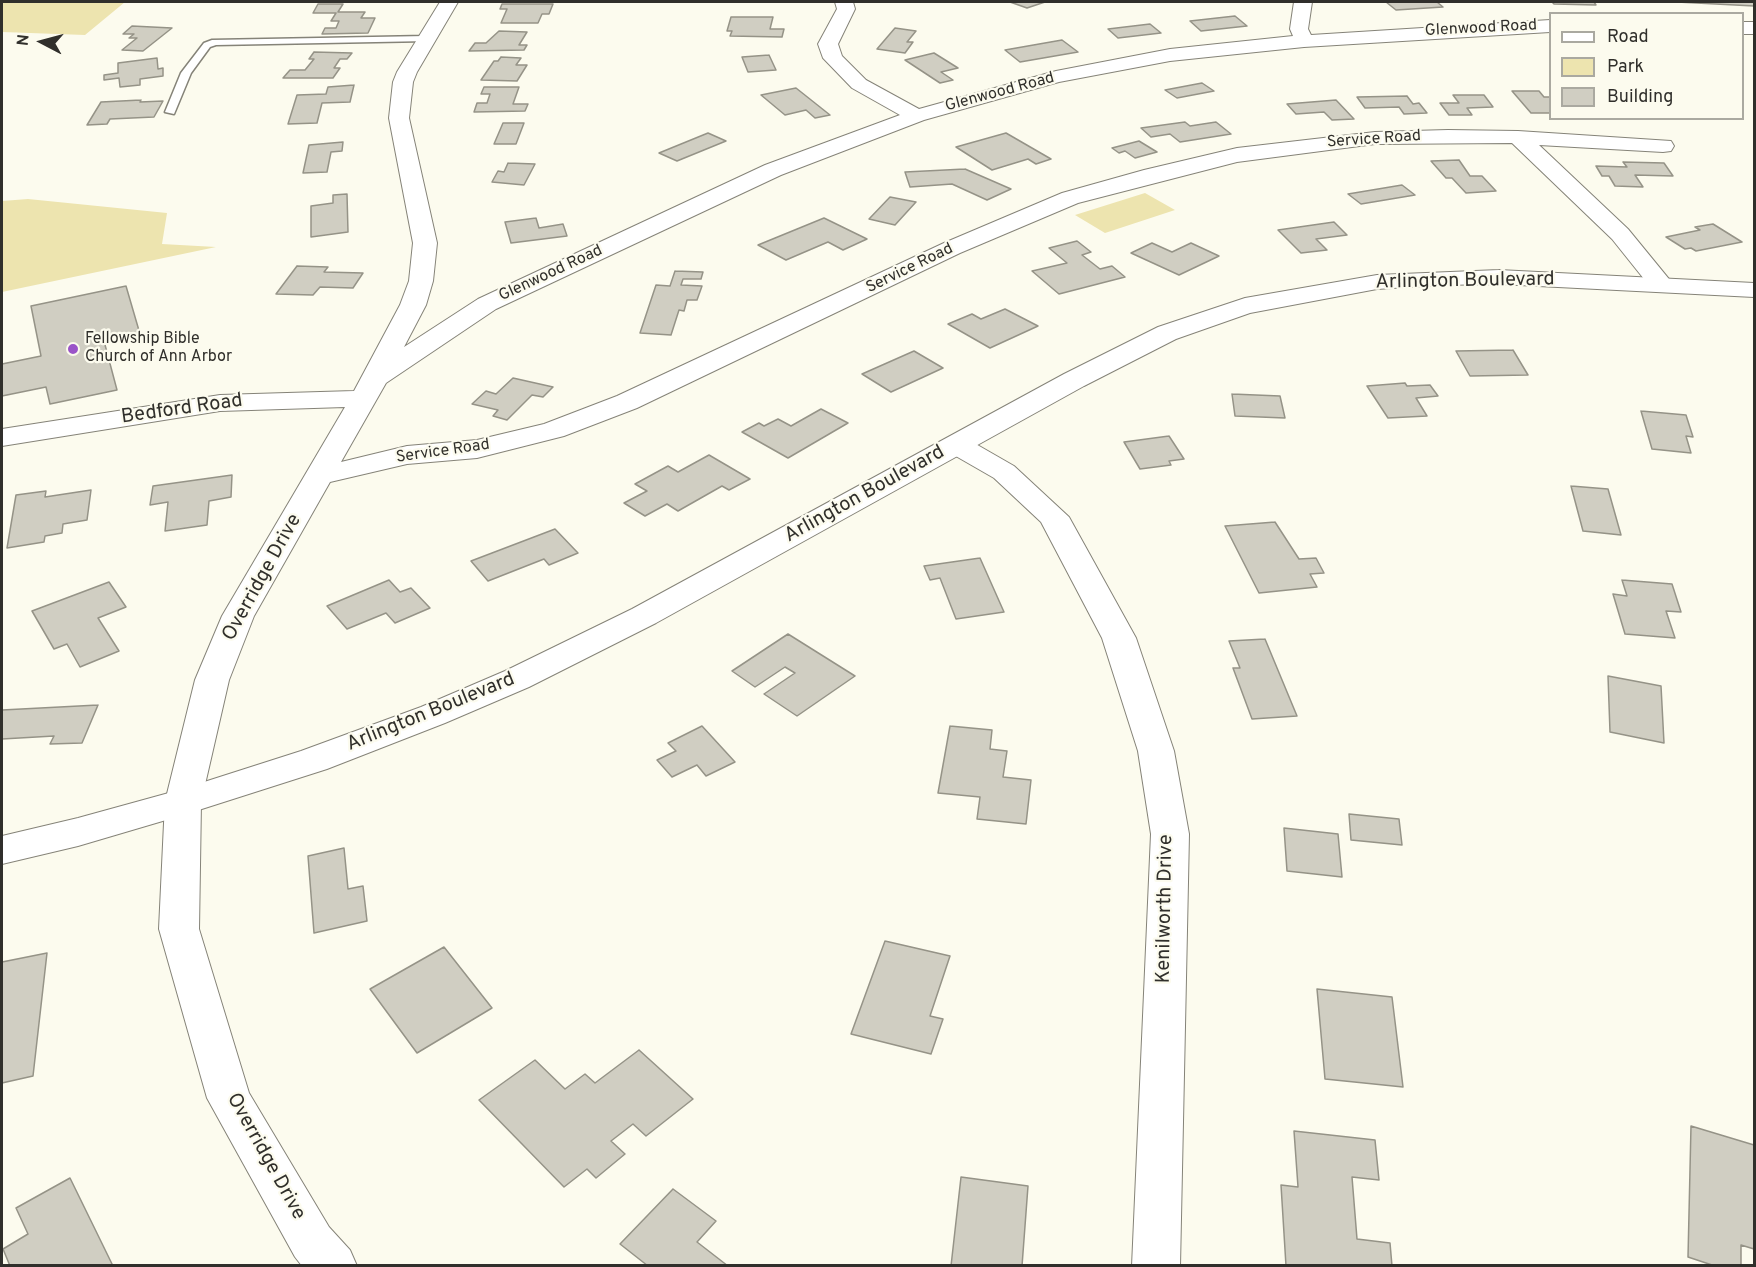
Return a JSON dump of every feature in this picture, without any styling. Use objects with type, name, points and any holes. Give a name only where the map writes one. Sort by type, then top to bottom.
[{"type":"street","name":"Overridge Drive","points":[[333,1266],[312,1242],[229,1098],[179,929],[183,802],[213,680],[238,616],[370,388],[431,305],[421,281],[425,243],[399,118],[404,82],[426,39],[449,2]]},
{"type":"street","points":[[844,2],[846,9],[828,44],[833,58],[859,84],[917,116]]},
{"type":"street","points":[[1303,2],[1299,29],[1304,41]]},
{"type":"street","name":"Glenwood Road","points":[[370,388],[488,304],[773,170],[917,116],[1066,75],[1170,55],[1304,41],[1517,26],[1549,26]]},
{"type":"street","name":"Service Road","points":[[320,476],[407,455],[477,449],[554,430],[627,402],[952,248],[1070,198],[1152,175],[1237,155],[1375,138],[1448,136],[1663,146]]},
{"type":"street","points":[[1518,138],[1620,234],[1660,284]]},
{"type":"street","name":"Arlington Boulevard","points":[[2,850],[78,832],[183,802],[314,760],[433,715],[517,679],[644,616],[1074,380],[1167,333],[1251,305],[1377,282],[1439,278],[1499,277],[1755,290]]},
{"type":"street","name":"Glenwood Road","points":[[431,305],[488,304]]},
{"type":"street","name":"Bedford Road","points":[[2,438],[220,403],[274,400],[370,388]]},
{"type":"street","name":"Kenilworth Drive","points":[[957,445],[1004,472],[1054,517],[1119,638],[1156,751],[1170,834],[1156,1266]]},
{"type":"lane","points":[[170,112],[186,74],[207,45],[215,42],[426,39]]},
{"type":"green space","points":[[2,2],[125,2],[85,35],[2,32]]},
{"type":"green space","points":[[1145,193],[1175,210],[1105,233],[1075,215]]},
{"type":"green space","points":[[28,199],[167,213],[162,244],[216,247],[2,292],[2,201]]},
{"type":"building","points":[[1010,2],[1045,2],[1027,8]]},
{"type":"building","points":[[1386,2],[1437,2],[1443,7],[1396,10]]},
{"type":"building","points":[[1552,2],[1594,2],[1596,5],[1554,4]]},
{"type":"building","points":[[1677,2],[1754,2],[1754,6]]},
{"type":"building","points":[[318,4],[343,4],[338,12],[365,12],[361,18],[375,18],[368,33],[322,34],[325,28],[336,28],[339,21],[331,21],[336,13],[313,13]]},
{"type":"building","points":[[502,4],[553,4],[549,14],[542,14],[538,23],[501,23],[507,9],[500,9]]},
{"type":"building","points":[[1235,16],[1247,26],[1201,31],[1190,21]]},
{"type":"building","points":[[731,17],[773,17],[770,29],[784,29],[782,37],[730,36],[732,31],[727,31]]},
{"type":"building","points":[[1150,24],[1161,33],[1118,38],[1108,29]]},
{"type":"building","points":[[132,26],[172,28],[143,51],[122,50],[137,38],[129,38],[134,34],[123,34]]},
{"type":"building","points":[[895,28],[916,31],[907,42],[913,42],[905,53],[877,49]]},
{"type":"building","points":[[499,31],[527,32],[519,45],[527,45],[524,50],[469,51],[475,43],[486,43]]},
{"type":"building","points":[[1062,40],[1078,52],[1020,62],[1005,50]]},
{"type":"building","points":[[314,52],[352,53],[347,59],[340,59],[334,68],[340,68],[333,78],[283,78],[290,70],[305,70],[314,59],[309,59]]},
{"type":"building","points":[[934,53],[958,68],[941,72],[953,80],[940,83],[905,60]]},
{"type":"building","points":[[769,55],[776,70],[748,72],[742,57]]},
{"type":"building","points":[[501,57],[521,58],[516,65],[527,65],[517,81],[481,80],[494,61],[498,61]]},
{"type":"building","points":[[157,58],[158,69],[163,68],[163,76],[140,79],[140,85],[120,87],[119,78],[104,80],[104,75],[118,73],[118,63]]},
{"type":"building","points":[[1202,83],[1214,91],[1177,98],[1165,90]]},
{"type":"building","points":[[354,85],[350,102],[322,103],[317,123],[288,124],[297,95],[326,94],[328,87]]},
{"type":"building","points":[[484,87],[519,87],[513,104],[528,104],[525,111],[474,112],[477,103],[487,103],[490,94],[481,94]]},
{"type":"building","points":[[796,88],[830,115],[815,118],[806,110],[785,115],[761,95]]},
{"type":"building","points":[[1512,91],[1539,91],[1544,97],[1549,97],[1549,113],[1531,113]]},
{"type":"building","points":[[1453,95],[1484,95],[1493,107],[1467,108],[1472,115],[1449,115],[1440,103],[1459,103]]},
{"type":"building","points":[[1407,96],[1413,104],[1419,103],[1427,113],[1404,114],[1399,107],[1365,108],[1357,97]]},
{"type":"building","points":[[141,100],[140,102],[163,101],[154,117],[110,119],[107,124],[87,125],[101,102]]},
{"type":"building","points":[[1336,100],[1354,119],[1332,120],[1324,112],[1296,114],[1287,104]]},
{"type":"building","points":[[1185,122],[1190,126],[1216,122],[1231,134],[1180,142],[1170,134],[1151,137],[1141,128]]},
{"type":"building","points":[[503,123],[524,123],[516,144],[494,144]]},
{"type":"building","points":[[708,133],[726,141],[677,161],[659,153]]},
{"type":"building","points":[[1006,133],[1051,159],[1036,164],[1028,159],[992,170],[956,147]]},
{"type":"building","points":[[1139,141],[1157,152],[1135,158],[1125,151],[1119,153],[1112,148]]},
{"type":"building","points":[[343,142],[342,151],[331,152],[327,172],[303,173],[309,145]]},
{"type":"building","points":[[1459,160],[1470,176],[1482,176],[1496,191],[1466,193],[1452,178],[1446,178],[1431,161]]},
{"type":"building","points":[[1623,162],[1664,163],[1673,176],[1635,175],[1643,187],[1615,186],[1609,176],[1602,176],[1596,166],[1627,167]]},
{"type":"building","points":[[508,163],[535,164],[524,185],[492,182],[498,171],[504,172]]},
{"type":"building","points":[[965,169],[1011,189],[987,200],[952,184],[910,187],[905,172]]},
{"type":"building","points":[[1402,185],[1415,195],[1361,204],[1348,194]]},
{"type":"building","points":[[347,194],[348,232],[311,237],[311,206],[333,203],[333,195]]},
{"type":"building","points":[[890,197],[916,202],[895,225],[869,219]]},
{"type":"building","points":[[536,218],[539,228],[563,224],[567,236],[511,243],[505,222]]},
{"type":"building","points":[[824,218],[867,239],[843,250],[828,242],[786,260],[758,245]]},
{"type":"building","points":[[1334,222],[1347,235],[1316,239],[1327,250],[1301,253],[1278,230]]},
{"type":"building","points":[[1713,224],[1742,242],[1696,251],[1691,248],[1685,249],[1666,237],[1700,230],[1695,227]]},
{"type":"building","points":[[1077,241],[1091,252],[1082,255],[1100,269],[1112,266],[1125,277],[1059,294],[1032,271],[1067,263],[1049,248]]},
{"type":"building","points":[[1152,243],[1172,252],[1191,243],[1219,256],[1179,275],[1131,253]]},
{"type":"building","points":[[297,266],[328,267],[324,272],[363,273],[353,288],[320,287],[313,295],[276,294]]},
{"type":"building","points":[[675,271],[703,272],[701,279],[683,279],[681,285],[702,286],[697,300],[687,300],[684,311],[679,310],[671,335],[640,333],[656,285],[670,286]]},
{"type":"building","name":"Fellowship Bible Church of Ann Arbor","points":[[126,286],[140,334],[104,341],[117,390],[50,404],[46,387],[2,396],[2,364],[41,356],[31,306]]},
{"type":"building","points":[[1005,309],[1038,326],[990,348],[948,324],[972,314],[981,319]]},
{"type":"building","points":[[1513,350],[1528,375],[1470,376],[1456,351]]},
{"type":"building","points":[[914,351],[943,368],[891,392],[862,374]]},
{"type":"building","points":[[513,378],[553,387],[543,397],[532,395],[507,420],[493,416],[498,410],[472,404],[486,391],[496,394]]},
{"type":"building","points":[[1405,383],[1407,386],[1430,385],[1438,396],[1416,398],[1427,416],[1388,418],[1367,386]]},
{"type":"building","points":[[1232,394],[1280,396],[1285,418],[1235,416]]},
{"type":"building","points":[[821,409],[848,423],[788,458],[742,432],[759,423],[764,426],[778,419],[791,426]]},
{"type":"building","points":[[1641,411],[1686,415],[1693,437],[1686,436],[1691,453],[1652,449]]},
{"type":"building","points":[[1169,436],[1184,459],[1169,461],[1171,465],[1140,469],[1124,442]]},
{"type":"building","points":[[709,455],[750,479],[729,490],[722,486],[678,511],[667,504],[645,516],[624,503],[647,491],[635,484],[668,466],[678,472]]},
{"type":"building","points":[[232,475],[231,497],[209,501],[207,525],[165,531],[168,502],[150,505],[153,486]]},
{"type":"building","points":[[1571,486],[1608,489],[1621,535],[1583,531]]},
{"type":"building","points":[[91,490],[87,520],[63,524],[62,533],[45,536],[44,542],[7,548],[16,495],[46,491],[45,497]]},
{"type":"building","points":[[1275,522],[1299,559],[1316,558],[1324,573],[1310,574],[1317,587],[1259,593],[1225,526]]},
{"type":"building","points":[[555,529],[578,553],[549,565],[544,559],[488,581],[471,561]]},
{"type":"building","points":[[980,558],[1004,612],[956,619],[940,578],[930,580],[924,566]]},
{"type":"building","points":[[389,580],[400,592],[411,588],[430,608],[395,623],[386,613],[347,629],[327,606]]},
{"type":"building","points":[[1622,580],[1672,584],[1681,612],[1666,611],[1675,638],[1625,634],[1613,594],[1627,596]]},
{"type":"building","points":[[109,582],[126,607],[98,618],[119,651],[80,667],[67,644],[54,649],[32,611]]},
{"type":"building","points":[[788,634],[855,676],[797,716],[764,694],[795,673],[785,667],[755,687],[732,671]]},
{"type":"building","points":[[1265,639],[1297,716],[1252,719],[1233,668],[1240,668],[1229,641]]},
{"type":"building","points":[[1608,676],[1661,686],[1664,743],[1610,732]]},
{"type":"building","points":[[98,705],[82,743],[50,744],[54,736],[2,739],[2,710]]},
{"type":"building","points":[[702,726],[735,762],[706,776],[697,765],[672,777],[657,760],[676,751],[668,743]]},
{"type":"building","points":[[950,726],[992,730],[990,749],[1007,751],[1003,777],[1031,780],[1026,824],[977,819],[980,797],[938,793]]},
{"type":"building","points":[[1349,814],[1399,819],[1402,845],[1351,840]]},
{"type":"building","points":[[1284,828],[1338,834],[1342,877],[1287,871]]},
{"type":"building","points":[[344,848],[348,889],[363,886],[367,921],[314,933],[308,856]]},
{"type":"building","points":[[885,941],[950,956],[930,1016],[943,1019],[931,1054],[851,1034]]},
{"type":"building","points":[[444,947],[492,1008],[417,1053],[370,989]]},
{"type":"building","points":[[47,953],[33,1076],[2,1083],[2,962]]},
{"type":"building","points":[[1317,989],[1392,997],[1403,1087],[1325,1079]]},
{"type":"building","points":[[639,1050],[693,1099],[646,1136],[633,1124],[611,1141],[625,1154],[596,1178],[587,1169],[564,1187],[479,1100],[535,1060],[565,1089],[585,1074],[595,1083]]},
{"type":"building","points":[[1691,1126],[1754,1145],[1754,1249],[1741,1245],[1741,1266],[1715,1266],[1688,1257]]},
{"type":"building","points":[[1294,1131],[1375,1140],[1379,1180],[1352,1177],[1357,1239],[1390,1243],[1392,1266],[1286,1266],[1281,1185],[1298,1187]]},
{"type":"building","points":[[961,1177],[1028,1186],[1022,1266],[951,1266]]},
{"type":"building","points":[[70,1178],[113,1266],[10,1266],[3,1249],[28,1234],[16,1208]]},
{"type":"building","points":[[673,1189],[716,1221],[697,1242],[728,1266],[648,1266],[620,1244]]},
{"type":"place","name":"Fellowship Bible Church of Ann Arbor","points":[[73,349]]}]
